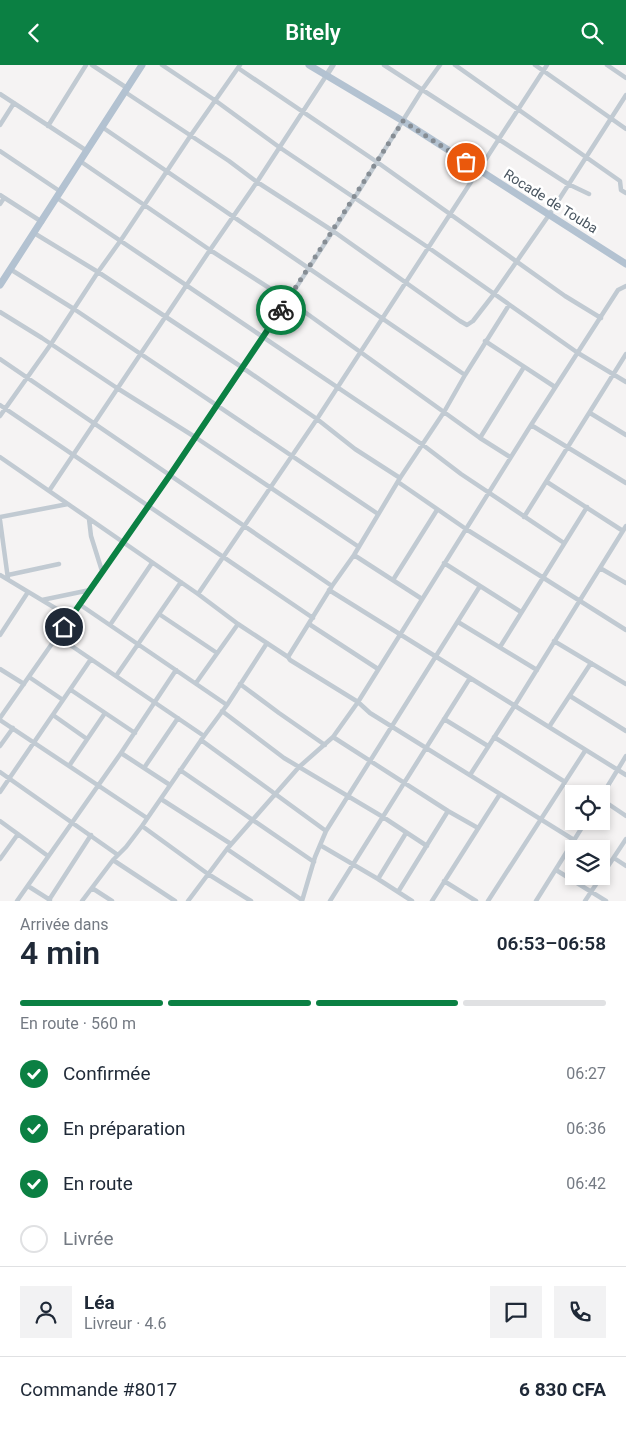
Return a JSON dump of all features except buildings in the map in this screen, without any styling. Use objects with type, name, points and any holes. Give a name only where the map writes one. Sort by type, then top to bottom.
[{"type":"main road","points":[[0,285],[142,65]]},
{"type":"main road","name":"Rocade de Touba","points":[[309,65],[403,121],[626,264]]},
{"type":"street","points":[[48,125],[86,65]]},
{"type":"street","points":[[92,65],[257,182],[333,231],[467,325],[473,321],[494,294],[549,215],[626,95]]},
{"type":"street","points":[[162,65],[578,353],[626,382]]},
{"type":"street","points":[[49,491],[257,182],[333,65]]},
{"type":"street","points":[[384,65],[568,183],[590,194]]},
{"type":"street","points":[[147,818],[0,719],[264,337],[422,90],[440,65]]},
{"type":"street","points":[[455,65],[620,181],[621,189],[626,193]]},
{"type":"street","points":[[535,65],[626,129]]},
{"type":"street","points":[[198,594],[317,419],[547,65]]},
{"type":"street","points":[[607,65],[626,78]]},
{"type":"street","points":[[0,416],[52,344],[98,272],[239,67],[377,162],[565,296],[600,318]]},
{"type":"street","points":[[0,95],[87,151]]},
{"type":"street","points":[[0,125],[14,103]]},
{"type":"street","points":[[102,127],[464,375]]},
{"type":"street","points":[[0,151],[121,240],[564,543]]},
{"type":"street","points":[[80,161],[210,250],[288,300],[480,438],[510,457]]},
{"type":"street","points":[[0,204],[2,197],[42,222]]},
{"type":"street","points":[[34,233],[98,272],[243,368],[317,419],[437,510],[626,630]]},
{"type":"street","points":[[10,269],[74,309],[378,514]]},
{"type":"street","points":[[188,901],[231,844],[299,767],[333,737],[358,702],[554,387],[618,290],[626,286]]},
{"type":"street","points":[[288,657],[354,555],[509,305]]},
{"type":"street","points":[[0,312],[195,437],[359,547]]},
{"type":"street","points":[[485,341],[554,387]]},
{"type":"street","points":[[524,517],[626,354]]},
{"type":"street","points":[[0,359],[245,526],[331,588],[436,657],[626,775]]},
{"type":"street","points":[[480,438],[524,367]]},
{"type":"street","points":[[0,405],[313,618]]},
{"type":"street","points":[[590,413],[626,435]]},
{"type":"street","points":[[530,425],[626,483]]},
{"type":"street","points":[[0,457],[290,660],[358,702],[370,713],[574,840],[580,830]]},
{"type":"street","points":[[470,775],[624,529],[547,482]]},
{"type":"street","points":[[8,577],[0,518],[68,503]]},
{"type":"street","points":[[500,647],[587,507]]},
{"type":"street","points":[[393,580],[437,510]]},
{"type":"street","points":[[88,519],[91,536],[102,571]]},
{"type":"street","points":[[354,555],[422,599]]},
{"type":"street","points":[[110,625],[152,563]]},
{"type":"street","points":[[444,563],[520,612]]},
{"type":"street","points":[[8,577],[59,564]]},
{"type":"street","points":[[600,568],[626,583]]},
{"type":"street","points":[[0,575],[8,577],[28,592],[70,617]]},
{"type":"street","points":[[116,676],[181,583]]},
{"type":"street","points":[[227,849],[302,900],[326,831],[480,586]]},
{"type":"street","points":[[41,600],[90,589]]},
{"type":"street","points":[[0,635],[28,592]]},
{"type":"street","points":[[79,604],[227,705]]},
{"type":"street","points":[[159,613],[217,653]]},
{"type":"street","points":[[458,622],[536,670]]},
{"type":"street","points":[[196,683],[238,624]]},
{"type":"street","points":[[310,624],[378,669]]},
{"type":"street","points":[[57,636],[178,718],[326,831]]},
{"type":"street","points":[[554,641],[625,681]]},
{"type":"street","points":[[82,901],[113,860],[142,827],[202,738],[227,705],[267,643]]},
{"type":"street","points":[[0,792],[91,659]]},
{"type":"street","points":[[549,727],[591,663]]},
{"type":"street","points":[[0,669],[24,684]]},
{"type":"street","points":[[17,901],[135,733],[176,670]]},
{"type":"street","points":[[29,677],[63,701]]},
{"type":"street","points":[[332,900],[470,678]]},
{"type":"street","points":[[240,684],[325,745]]},
{"type":"street","points":[[71,690],[135,733]]},
{"type":"street","points":[[570,696],[626,731]]},
{"type":"street","points":[[222,711],[284,758],[427,845]]},
{"type":"street","points":[[69,766],[105,713]]},
{"type":"street","points":[[53,715],[87,739]]},
{"type":"street","points":[[144,768],[178,718]]},
{"type":"street","points":[[444,719],[488,746]]},
{"type":"street","points":[[0,746],[12,728]]},
{"type":"street","points":[[333,737],[448,811],[478,828]]},
{"type":"street","points":[[494,737],[565,782]]},
{"type":"street","points":[[488,901],[585,751]]},
{"type":"street","points":[[121,753],[170,785]]},
{"type":"street","points":[[608,785],[626,757]]},
{"type":"street","points":[[180,770],[314,862]]},
{"type":"street","points":[[0,772],[118,855]]},
{"type":"street","points":[[432,901],[500,794]]},
{"type":"street","points":[[160,799],[231,844]]},
{"type":"street","points":[[610,804],[626,815]]},
{"type":"street","points":[[398,892],[448,811]]},
{"type":"street","points":[[0,821],[48,856]]},
{"type":"street","points":[[142,827],[208,874],[251,901]]},
{"type":"street","points":[[378,879],[406,833]]},
{"type":"street","points":[[0,859],[18,834]]},
{"type":"street","points":[[28,886],[50,900],[91,835]]},
{"type":"street","points":[[585,901],[626,839]]},
{"type":"street","points":[[320,845],[412,901]]},
{"type":"street","points":[[536,901],[565,855]]},
{"type":"street","points":[[614,858],[626,866]]},
{"type":"street","points":[[113,860],[175,901]]},
{"type":"street","points":[[556,870],[606,901]]},
{"type":"street","points":[[444,881],[476,901]]},
{"type":"street","points":[[92,888],[112,901]]},
{"type":"way so far","points":[[281,310],[403,121],[466,162]]},
{"type":"route","points":[[64,627],[170,475],[281,310]]}]
